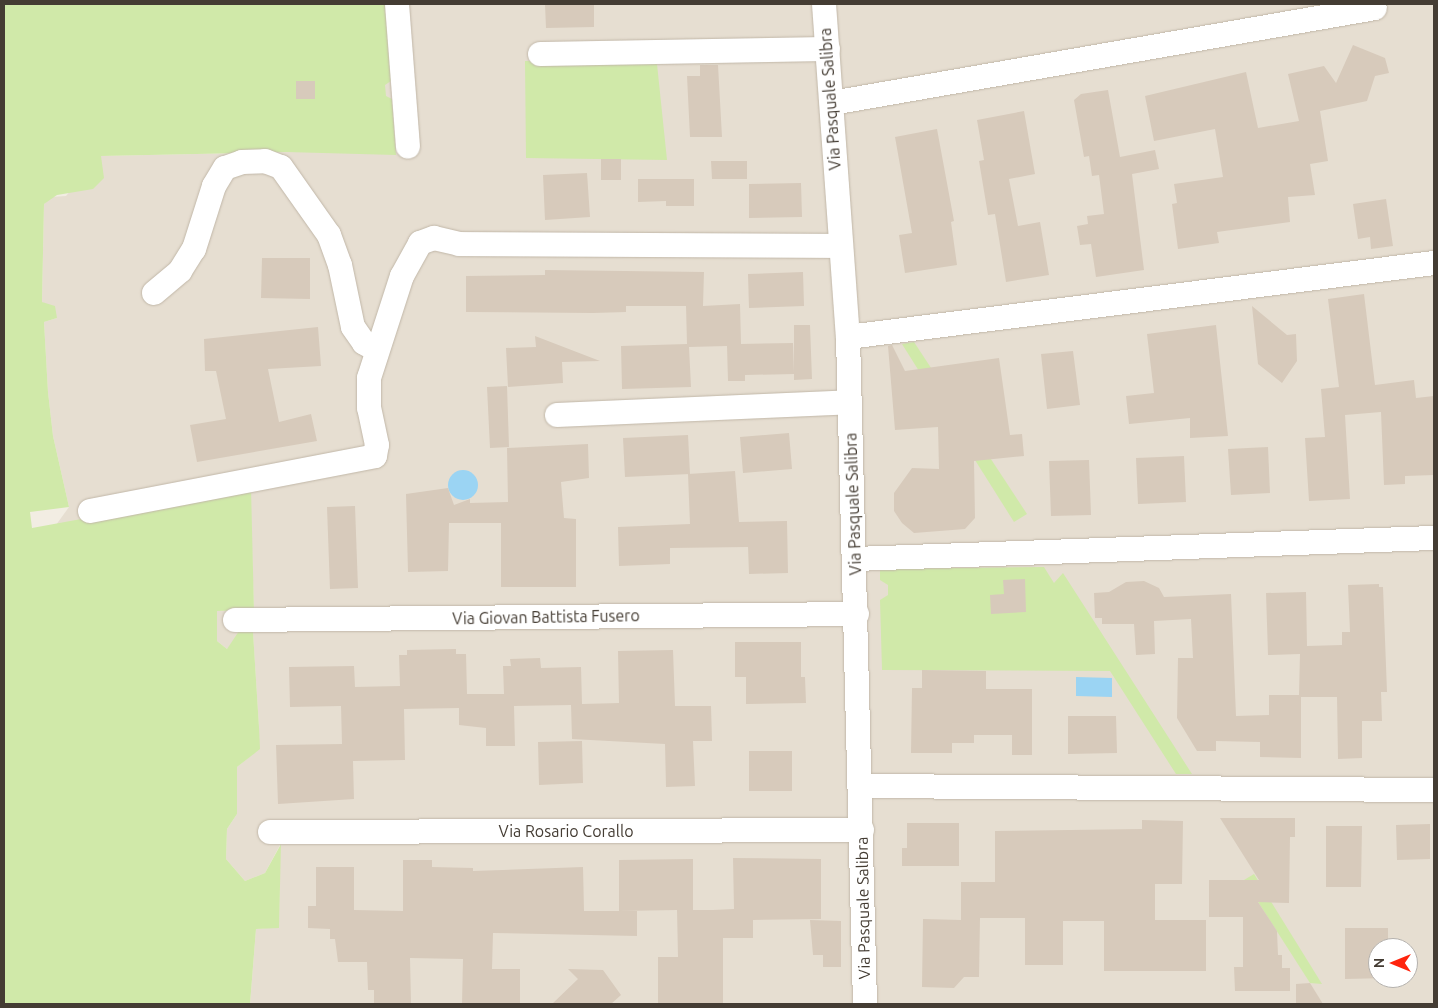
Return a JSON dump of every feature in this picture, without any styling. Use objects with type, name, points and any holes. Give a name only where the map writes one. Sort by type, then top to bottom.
[{"type":"street","points":[[397,4],[408,147]]},
{"type":"street","name":"Via Pasquale Salibra","points":[[824,4],[832,103],[839,246],[848,337],[861,786],[865,1004]]},
{"type":"street","points":[[832,103],[1375,8]]},
{"type":"street","points":[[540,54],[828,49]]},
{"type":"street","points":[[154,293],[180,271],[194,249],[214,186],[225,168],[242,162],[265,161],[281,167],[329,235],[340,265],[353,327],[364,343],[377,350]]},
{"type":"street","points":[[90,511],[375,456],[377,445],[369,408],[369,378],[402,276],[420,243],[434,238],[459,244],[839,246]]},
{"type":"street","points":[[848,337],[1434,263]]},
{"type":"street","points":[[557,415],[850,402]]},
{"type":"street","points":[[855,559],[1434,538]]},
{"type":"street","name":"Via Giovan Battista Fusero","points":[[235,620],[856,614]]},
{"type":"street","points":[[861,786],[1434,790]]},
{"type":"street","name":"Via Rosario Corallo","points":[[270,832],[862,830]]},
{"type":"shaded area","points":[[267,4],[1434,4],[1434,1004],[250,1004],[256,929],[279,927],[280,845],[265,873],[245,881],[226,859],[227,829],[237,814],[237,767],[259,749],[259,727],[253,633],[227,649],[217,641],[216,611],[254,610],[250,489],[56,525],[69,507],[53,436],[48,392],[44,322],[57,318],[42,302],[44,204],[51,197],[66,196],[101,156],[286,152]]},
{"type":"green space","points":[[4,4],[385,4],[391,81],[385,85],[386,96],[392,99],[396,155],[286,152],[101,156],[104,178],[93,189],[57,195],[44,204],[42,302],[55,306],[57,318],[44,322],[48,392],[53,436],[69,507],[30,512],[32,528],[251,488],[254,610],[217,611],[217,641],[227,649],[239,631],[253,632],[260,749],[237,767],[237,814],[227,829],[226,859],[245,881],[265,873],[281,844],[279,928],[256,929],[250,1004],[4,1004]]},
{"type":"green space","points":[[525,61],[657,64],[667,160],[526,158]]},
{"type":"green space","points":[[914,342],[1027,514],[1014,522],[902,344]]},
{"type":"green space","points":[[1044,567],[1054,583],[1063,573],[1192,774],[1176,774],[1110,671],[882,670],[880,600],[888,595],[888,585],[880,580],[880,569]]},
{"type":"green space","points":[[1254,874],[1322,984],[1310,983],[1244,880]]},
{"type":"water","points":[[463,470],[474,474],[478,485],[474,496],[463,500],[452,496],[448,485],[452,474]]},
{"type":"water","points":[[1076,677],[1112,678],[1112,697],[1076,696]]},
{"type":"building","points":[[545,4],[594,4],[594,27],[546,28]]},
{"type":"building","points":[[1353,45],[1385,58],[1389,73],[1375,76],[1367,101],[1320,111],[1328,161],[1310,164],[1315,195],[1288,197],[1290,222],[1217,232],[1219,243],[1178,249],[1172,204],[1177,203],[1174,184],[1223,177],[1215,129],[1154,141],[1145,96],[1246,72],[1258,128],[1299,121],[1288,74],[1324,66],[1336,83]]},
{"type":"building","points":[[700,65],[718,65],[722,137],[690,137],[687,76],[700,76]]},
{"type":"building","points":[[296,81],[315,81],[315,99],[296,99]]},
{"type":"building","points":[[1108,90],[1120,157],[1155,150],[1159,169],[1132,174],[1144,270],[1096,277],[1091,244],[1080,245],[1077,226],[1088,224],[1087,216],[1104,214],[1099,175],[1092,176],[1089,156],[1084,157],[1074,100],[1081,94]]},
{"type":"building","points":[[1024,111],[1035,174],[1009,179],[1018,226],[1040,222],[1049,275],[1006,282],[995,214],[988,215],[979,161],[984,160],[977,120]]},
{"type":"building","points":[[937,129],[954,221],[951,222],[957,265],[905,273],[899,235],[912,233],[895,137]]},
{"type":"building","points":[[601,159],[621,159],[621,180],[601,180]]},
{"type":"building","points":[[711,161],[747,161],[747,179],[712,179]]},
{"type":"building","points":[[587,173],[590,217],[545,220],[543,175]]},
{"type":"building","points":[[638,179],[694,179],[694,206],[666,206],[666,201],[638,202]]},
{"type":"building","points":[[801,183],[802,217],[749,218],[749,184]]},
{"type":"building","points":[[1386,199],[1393,246],[1371,249],[1370,237],[1358,239],[1353,204]]},
{"type":"building","points":[[262,258],[310,258],[310,299],[261,298]]},
{"type":"building","points":[[545,270],[704,272],[703,306],[740,304],[741,344],[793,343],[794,373],[794,325],[810,325],[812,379],[794,380],[794,374],[745,375],[745,381],[728,381],[727,346],[689,347],[691,387],[622,389],[621,346],[687,344],[686,306],[626,306],[626,312],[593,313],[466,312],[466,276],[545,275]]},
{"type":"building","points":[[803,272],[804,306],[749,308],[748,274]]},
{"type":"building","points":[[1364,294],[1375,385],[1414,380],[1416,398],[1434,396],[1434,475],[1405,476],[1405,484],[1384,485],[1381,412],[1345,415],[1350,499],[1309,501],[1305,438],[1325,437],[1321,389],[1339,387],[1328,299]]},
{"type":"building","points":[[1252,306],[1287,335],[1296,334],[1297,361],[1282,383],[1258,364]]},
{"type":"building","points":[[1216,325],[1228,436],[1190,438],[1190,418],[1129,424],[1126,396],[1154,393],[1147,334]]},
{"type":"building","points":[[318,327],[321,366],[268,369],[279,422],[311,414],[317,441],[197,462],[190,425],[226,419],[216,371],[205,371],[204,339]]},
{"type":"building","points":[[535,336],[600,361],[562,362],[563,383],[508,387],[506,348],[536,347]]},
{"type":"building","points":[[892,345],[905,371],[999,358],[1010,435],[1022,434],[1024,456],[974,461],[975,518],[965,529],[914,533],[902,523],[894,511],[894,493],[912,468],[939,469],[938,427],[895,430],[888,346]]},
{"type":"building","points":[[1073,351],[1080,405],[1047,409],[1041,354]]},
{"type":"building","points":[[507,386],[509,447],[490,448],[487,387]]},
{"type":"building","points":[[789,433],[792,469],[743,473],[740,437]]},
{"type":"building","points":[[688,435],[690,474],[625,477],[623,438]]},
{"type":"building","points":[[588,444],[589,478],[561,482],[564,518],[576,519],[576,587],[501,587],[501,523],[449,523],[448,571],[408,572],[406,494],[448,488],[454,505],[470,499],[470,503],[508,502],[507,448]]},
{"type":"building","points":[[1268,447],[1270,493],[1231,495],[1228,449]]},
{"type":"building","points":[[1184,456],[1186,502],[1138,504],[1136,458]]},
{"type":"building","points":[[1089,460],[1091,515],[1051,516],[1049,461]]},
{"type":"building","points":[[735,471],[739,522],[787,521],[788,573],[749,574],[748,547],[670,548],[670,564],[619,566],[618,527],[690,524],[688,474]]},
{"type":"building","points":[[355,506],[358,588],[330,589],[327,507]]},
{"type":"building","points":[[1025,579],[1026,612],[991,614],[990,595],[1004,594],[1003,580]]},
{"type":"building","points":[[1144,581],[1159,588],[1164,597],[1231,594],[1236,716],[1269,715],[1269,695],[1299,695],[1300,654],[1268,655],[1266,593],[1306,592],[1307,646],[1342,645],[1342,632],[1350,632],[1348,585],[1379,584],[1379,587],[1383,587],[1387,692],[1381,692],[1382,721],[1362,721],[1362,758],[1338,759],[1337,697],[1301,697],[1301,758],[1260,757],[1260,742],[1216,741],[1216,751],[1197,751],[1177,718],[1178,658],[1193,658],[1191,619],[1154,621],[1155,654],[1136,655],[1134,624],[1102,624],[1102,618],[1095,618],[1094,593],[1109,592],[1126,582]]},
{"type":"building","points":[[735,642],[801,642],[801,677],[805,677],[806,703],[746,704],[746,677],[735,677]]},
{"type":"building","points":[[456,649],[456,654],[466,654],[467,694],[504,694],[503,666],[511,666],[510,659],[540,658],[541,668],[581,667],[582,704],[619,703],[618,651],[673,650],[675,706],[711,706],[712,741],[693,741],[695,786],[666,787],[665,744],[572,739],[571,705],[514,706],[515,746],[486,746],[486,728],[459,725],[459,708],[404,709],[405,760],[353,761],[354,799],[278,804],[276,745],[342,744],[341,706],[290,707],[289,667],[354,666],[355,687],[400,686],[399,655],[407,655],[407,650]]},
{"type":"building","points":[[922,670],[986,671],[986,689],[1032,689],[1032,755],[1012,755],[1012,735],[974,735],[974,743],[952,743],[952,753],[911,753],[912,688],[922,688]]},
{"type":"building","points":[[1068,716],[1116,716],[1117,753],[1068,754]]},
{"type":"building","points":[[582,741],[583,783],[539,785],[538,742]]},
{"type":"building","points":[[749,751],[792,751],[792,791],[749,791]]},
{"type":"building","points":[[1220,818],[1295,818],[1295,837],[1290,837],[1289,903],[1258,902],[1277,931],[1278,955],[1282,955],[1282,968],[1290,968],[1290,991],[1235,991],[1234,967],[1243,967],[1243,917],[1209,917],[1209,880],[1259,880]]},
{"type":"building","points":[[1142,820],[1183,821],[1182,884],[1155,884],[1155,920],[1206,920],[1206,971],[1104,971],[1104,921],[1063,921],[1063,965],[1025,965],[1025,918],[980,918],[979,977],[964,977],[954,988],[922,987],[923,919],[961,920],[961,882],[995,882],[995,831],[1142,829]]},
{"type":"building","points":[[907,823],[959,823],[959,866],[902,866],[902,848],[907,848]]},
{"type":"building","points":[[1430,824],[1430,859],[1397,860],[1396,825]]},
{"type":"building","points":[[1326,826],[1362,826],[1361,887],[1326,887]]},
{"type":"building","points":[[733,858],[821,859],[821,919],[753,920],[753,938],[723,938],[723,1004],[658,1004],[658,957],[678,957],[677,910],[619,911],[619,860],[693,859],[693,910],[713,910],[734,909]]},
{"type":"building","points":[[403,860],[432,860],[432,867],[473,868],[473,871],[583,867],[584,911],[637,911],[637,936],[493,933],[492,969],[520,969],[520,1004],[462,1004],[463,959],[410,958],[411,1004],[374,1004],[374,990],[368,990],[367,962],[338,962],[335,939],[330,939],[330,929],[308,928],[308,906],[316,906],[316,867],[354,867],[354,910],[403,911]]},
{"type":"building","points":[[810,920],[841,921],[841,967],[823,967],[823,955],[813,955]]},
{"type":"building","points":[[1345,928],[1388,928],[1388,938],[1368,938],[1368,978],[1345,979]]},
{"type":"building","points":[[568,969],[603,970],[621,995],[611,1004],[552,1004],[578,979]]},
{"type":"building","points":[[1310,983],[1323,1004],[1296,1004],[1296,984]]}]
